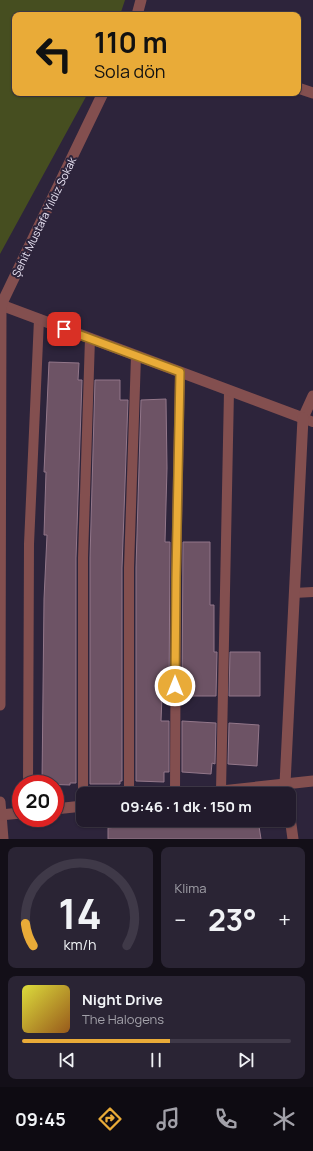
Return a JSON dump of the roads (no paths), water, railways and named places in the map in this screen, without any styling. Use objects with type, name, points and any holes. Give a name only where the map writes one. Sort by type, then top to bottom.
[{"type":"street","points":[[138,12],[141,0]]},
{"type":"street","points":[[301,89],[313,93]]},
{"type":"street","name":"Şehit Mustafa Yıldız Sokak","points":[[0,705],[1,305],[102,96]]},
{"type":"street","points":[[1,305],[308,420]]},
{"type":"street","points":[[286,787],[294,593],[308,420],[313,396]]},
{"type":"street","points":[[293,787],[313,781]]},
{"type":"street","points":[[0,802],[3,839]]},
{"type":"street","points":[[64,808],[76,807]]},
{"type":"street","points":[[0,815],[12,814]]},
{"type":"street","points":[[291,827],[293,839]]},
{"type":"lane","points":[[28,775],[29,544],[39,319]]},
{"type":"lane","points":[[83,787],[83,558],[90,338]]},
{"type":"lane","points":[[129,787],[129,568],[136,356]]},
{"type":"lane","points":[[175,787],[176,578],[180,372]]},
{"type":"lane","points":[[221,787],[229,391]]},
{"type":"lane","points":[[294,593],[313,592]]}]
